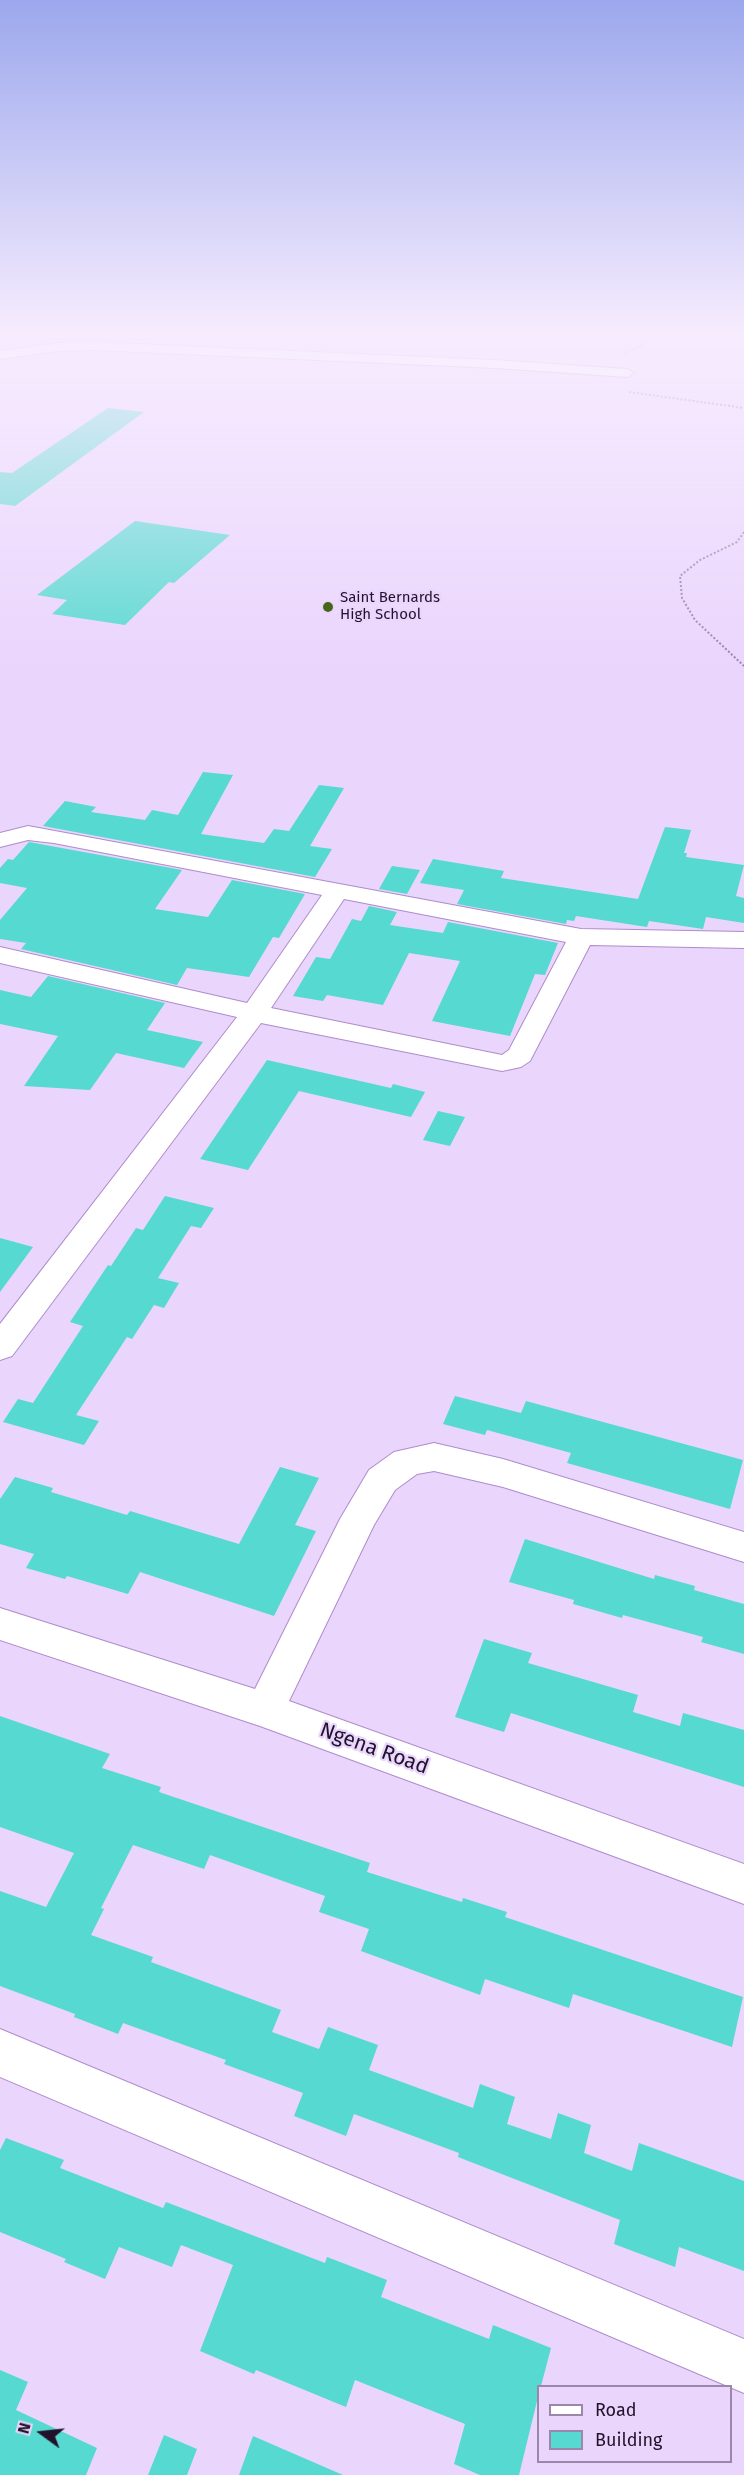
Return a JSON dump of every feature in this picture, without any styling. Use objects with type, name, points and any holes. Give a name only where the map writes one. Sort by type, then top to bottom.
[{"type":"street","points":[[0,840],[28,833],[54,836],[581,937],[744,940]]},
{"type":"street","points":[[6,1329],[254,1013],[337,891]]},
{"type":"street","points":[[0,955],[254,1013],[485,1061],[512,1061],[520,1055],[581,937]]},
{"type":"street","points":[[265,1710],[358,1519],[382,1480],[406,1462],[434,1457],[503,1473],[744,1547]]},
{"type":"street","name":"Ngena Road","points":[[0,1624],[265,1710],[744,1884]]},
{"type":"street","points":[[0,2053],[744,2366]]},
{"type":"path","points":[[744,532],[737,542],[700,560],[680,576],[682,598],[695,620],[744,666]]},
{"type":"building","points":[[50,448],[95,448],[15,506],[0,504],[0,472],[12,473]]},
{"type":"building","points":[[135,521],[230,535],[174,583],[169,582],[125,625],[52,614],[67,600],[37,595]]},
{"type":"building","points":[[203,772],[233,775],[201,834],[264,843],[274,829],[289,831],[319,785],[344,788],[310,846],[332,849],[315,877],[43,826],[65,801],[96,807],[91,812],[145,820],[152,810],[178,815]]},
{"type":"building","points":[[665,827],[691,830],[684,853],[687,853],[686,857],[744,865],[736,896],[744,898],[744,923],[706,917],[703,929],[649,921],[647,927],[576,916],[574,921],[567,920],[566,924],[457,904],[464,890],[420,883],[433,859],[504,871],[501,878],[638,899]]},
{"type":"building","points":[[29,842],[182,870],[155,909],[208,917],[232,880],[305,894],[279,938],[273,937],[249,977],[187,968],[177,985],[21,949],[26,943],[0,939],[0,920],[27,888],[0,883],[0,868],[8,859],[13,860]]},
{"type":"building","points":[[392,866],[420,870],[407,894],[379,889]]},
{"type":"building","points":[[369,906],[397,912],[390,925],[443,933],[448,922],[558,943],[545,975],[535,974],[510,1036],[432,1021],[460,961],[409,953],[383,1005],[327,995],[323,1001],[293,996],[316,957],[330,959],[352,919],[361,921]]},
{"type":"building","points":[[48,976],[165,1003],[147,1030],[203,1042],[184,1068],[116,1053],[90,1090],[24,1086],[58,1036],[0,1024],[0,990],[31,997]]},
{"type":"building","points":[[267,1060],[391,1088],[393,1084],[425,1092],[411,1117],[299,1091],[248,1170],[200,1159]]},
{"type":"building","points":[[438,1111],[465,1117],[450,1146],[423,1140]]},
{"type":"building","points":[[165,1196],[214,1208],[201,1228],[191,1226],[158,1278],[179,1283],[164,1308],[154,1305],[132,1339],[127,1337],[76,1415],[99,1421],[84,1445],[3,1422],[18,1399],[33,1403],[83,1326],[70,1322],[108,1265],[111,1266],[136,1228],[143,1230]]},
{"type":"building","points":[[0,1238],[33,1247],[0,1292]]},
{"type":"building","points":[[455,1396],[521,1413],[526,1401],[743,1460],[730,1509],[567,1463],[571,1453],[487,1430],[485,1435],[443,1424]]},
{"type":"building","points":[[280,1467],[319,1478],[295,1525],[316,1531],[274,1616],[140,1572],[128,1594],[67,1576],[65,1579],[26,1568],[34,1554],[0,1544],[0,1499],[15,1477],[53,1488],[51,1492],[127,1515],[130,1511],[239,1544]]},
{"type":"building","points":[[525,1539],[654,1579],[655,1575],[695,1586],[694,1590],[744,1604],[744,1654],[701,1642],[703,1637],[623,1615],[622,1618],[573,1604],[574,1600],[509,1582]]},
{"type":"building","points":[[484,1639],[532,1653],[528,1663],[638,1695],[633,1712],[680,1726],[683,1713],[744,1730],[744,1787],[511,1713],[504,1732],[455,1717]]},
{"type":"building","points":[[0,1716],[110,1754],[102,1768],[161,1787],[159,1792],[370,1863],[367,1872],[462,1902],[463,1898],[507,1912],[505,1917],[743,1997],[732,2047],[573,1994],[569,2008],[485,1979],[480,1995],[361,1951],[369,1929],[319,1912],[325,1896],[210,1855],[204,1869],[133,1845],[101,1908],[104,1909],[91,1935],[153,1957],[151,1962],[281,2010],[272,2032],[319,2049],[328,2027],[378,2045],[369,2070],[473,2108],[480,2084],[515,2097],[507,2124],[551,2139],[558,2113],[591,2125],[584,2153],[632,2171],[639,2143],[744,2181],[744,2271],[679,2247],[675,2267],[614,2244],[620,2220],[458,2157],[459,2153],[354,2114],[346,2136],[294,2116],[303,2093],[224,2064],[226,2060],[123,2023],[118,2034],[74,2017],[75,2014],[0,1986],[0,1891],[46,1907],[74,1853],[0,1827]]},
{"type":"building","points":[[6,2138],[64,2160],[60,2168],[163,2208],[166,2202],[325,2263],[327,2257],[387,2280],[381,2297],[489,2339],[493,2325],[551,2348],[541,2385],[537,2385],[537,2401],[519,2475],[480,2475],[454,2464],[465,2424],[355,2380],[346,2407],[256,2370],[254,2374],[200,2351],[233,2265],[181,2245],[172,2267],[119,2247],[105,2279],[64,2262],[66,2259],[0,2232],[0,2150]]},
{"type":"building","points":[[0,2370],[28,2382],[16,2410],[97,2448],[86,2475],[0,2475]]},
{"type":"building","points":[[164,2435],[197,2449],[187,2475],[148,2475]]},
{"type":"building","points":[[253,2436],[343,2475],[239,2475]]},
{"type":"place","name":"Saint Bernards High School","points":[[328,607]]}]
